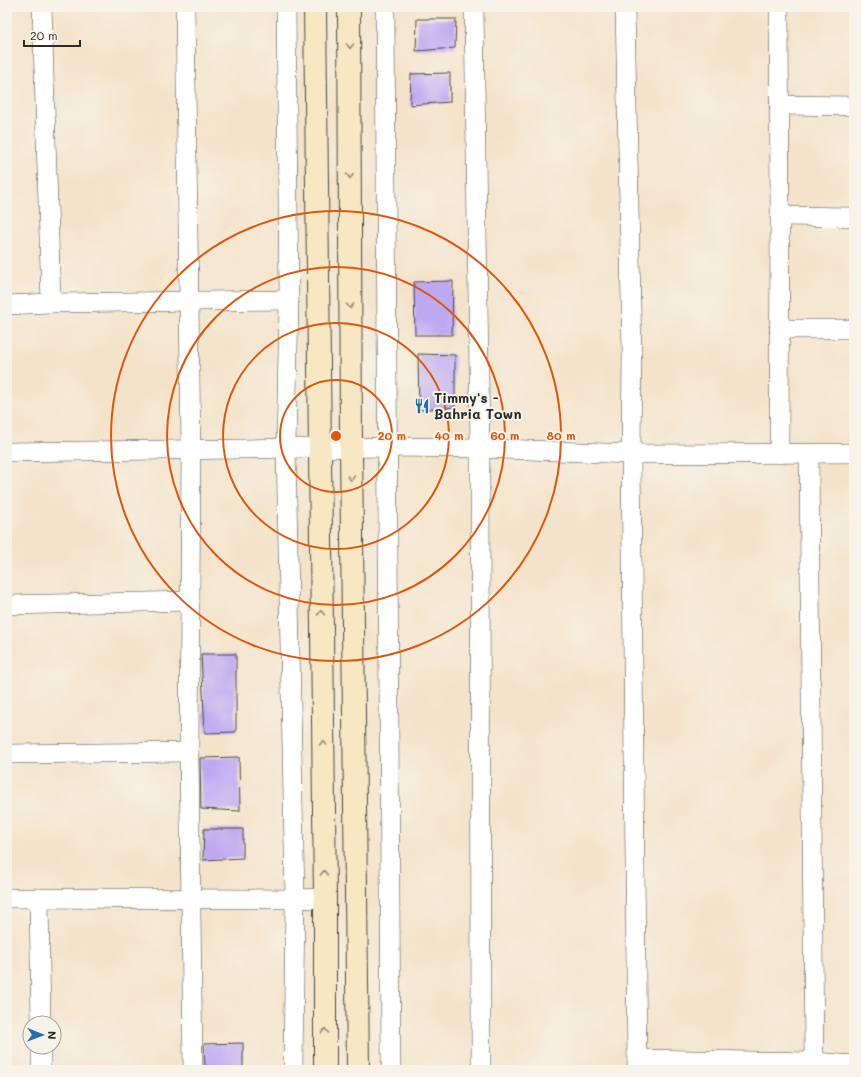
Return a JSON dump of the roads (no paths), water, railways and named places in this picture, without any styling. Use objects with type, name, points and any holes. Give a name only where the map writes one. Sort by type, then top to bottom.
[{"type":"street","points":[[42,7],[51,304]]},
{"type":"street","points":[[185,7],[190,301],[191,449],[189,752],[193,1070]]},
{"type":"street","points":[[286,7],[289,300],[286,448],[295,899],[293,1070]]},
{"type":"street","points":[[315,7],[325,898],[325,1070]]},
{"type":"street","points":[[350,7],[351,447],[358,1070]]},
{"type":"street","points":[[385,7],[391,1070]]},
{"type":"street","points":[[474,7],[480,448],[481,1070]]},
{"type":"street","points":[[625,7],[632,353],[631,454],[637,1064],[814,1062],[854,1064]]},
{"type":"street","points":[[779,7],[780,454]]},
{"type":"street","points":[[779,105],[854,106]]},
{"type":"street","points":[[780,216],[854,217]]},
{"type":"street","points":[[7,305],[289,300]]},
{"type":"street","points":[[780,328],[854,329]]},
{"type":"street","points":[[7,452],[388,447],[480,448],[631,454],[854,453]]},
{"type":"street","points":[[809,454],[814,1062]]},
{"type":"street","points":[[7,605],[190,601]]},
{"type":"street","points":[[7,754],[189,752]]},
{"type":"street","points":[[7,898],[325,898]]},
{"type":"street","points":[[39,898],[41,1015]]},
{"type":"street","points":[[41,1055],[41,1070]]},
{"type":"place","name":"Timmy's - Bahria Town","points":[[422,406]]}]
